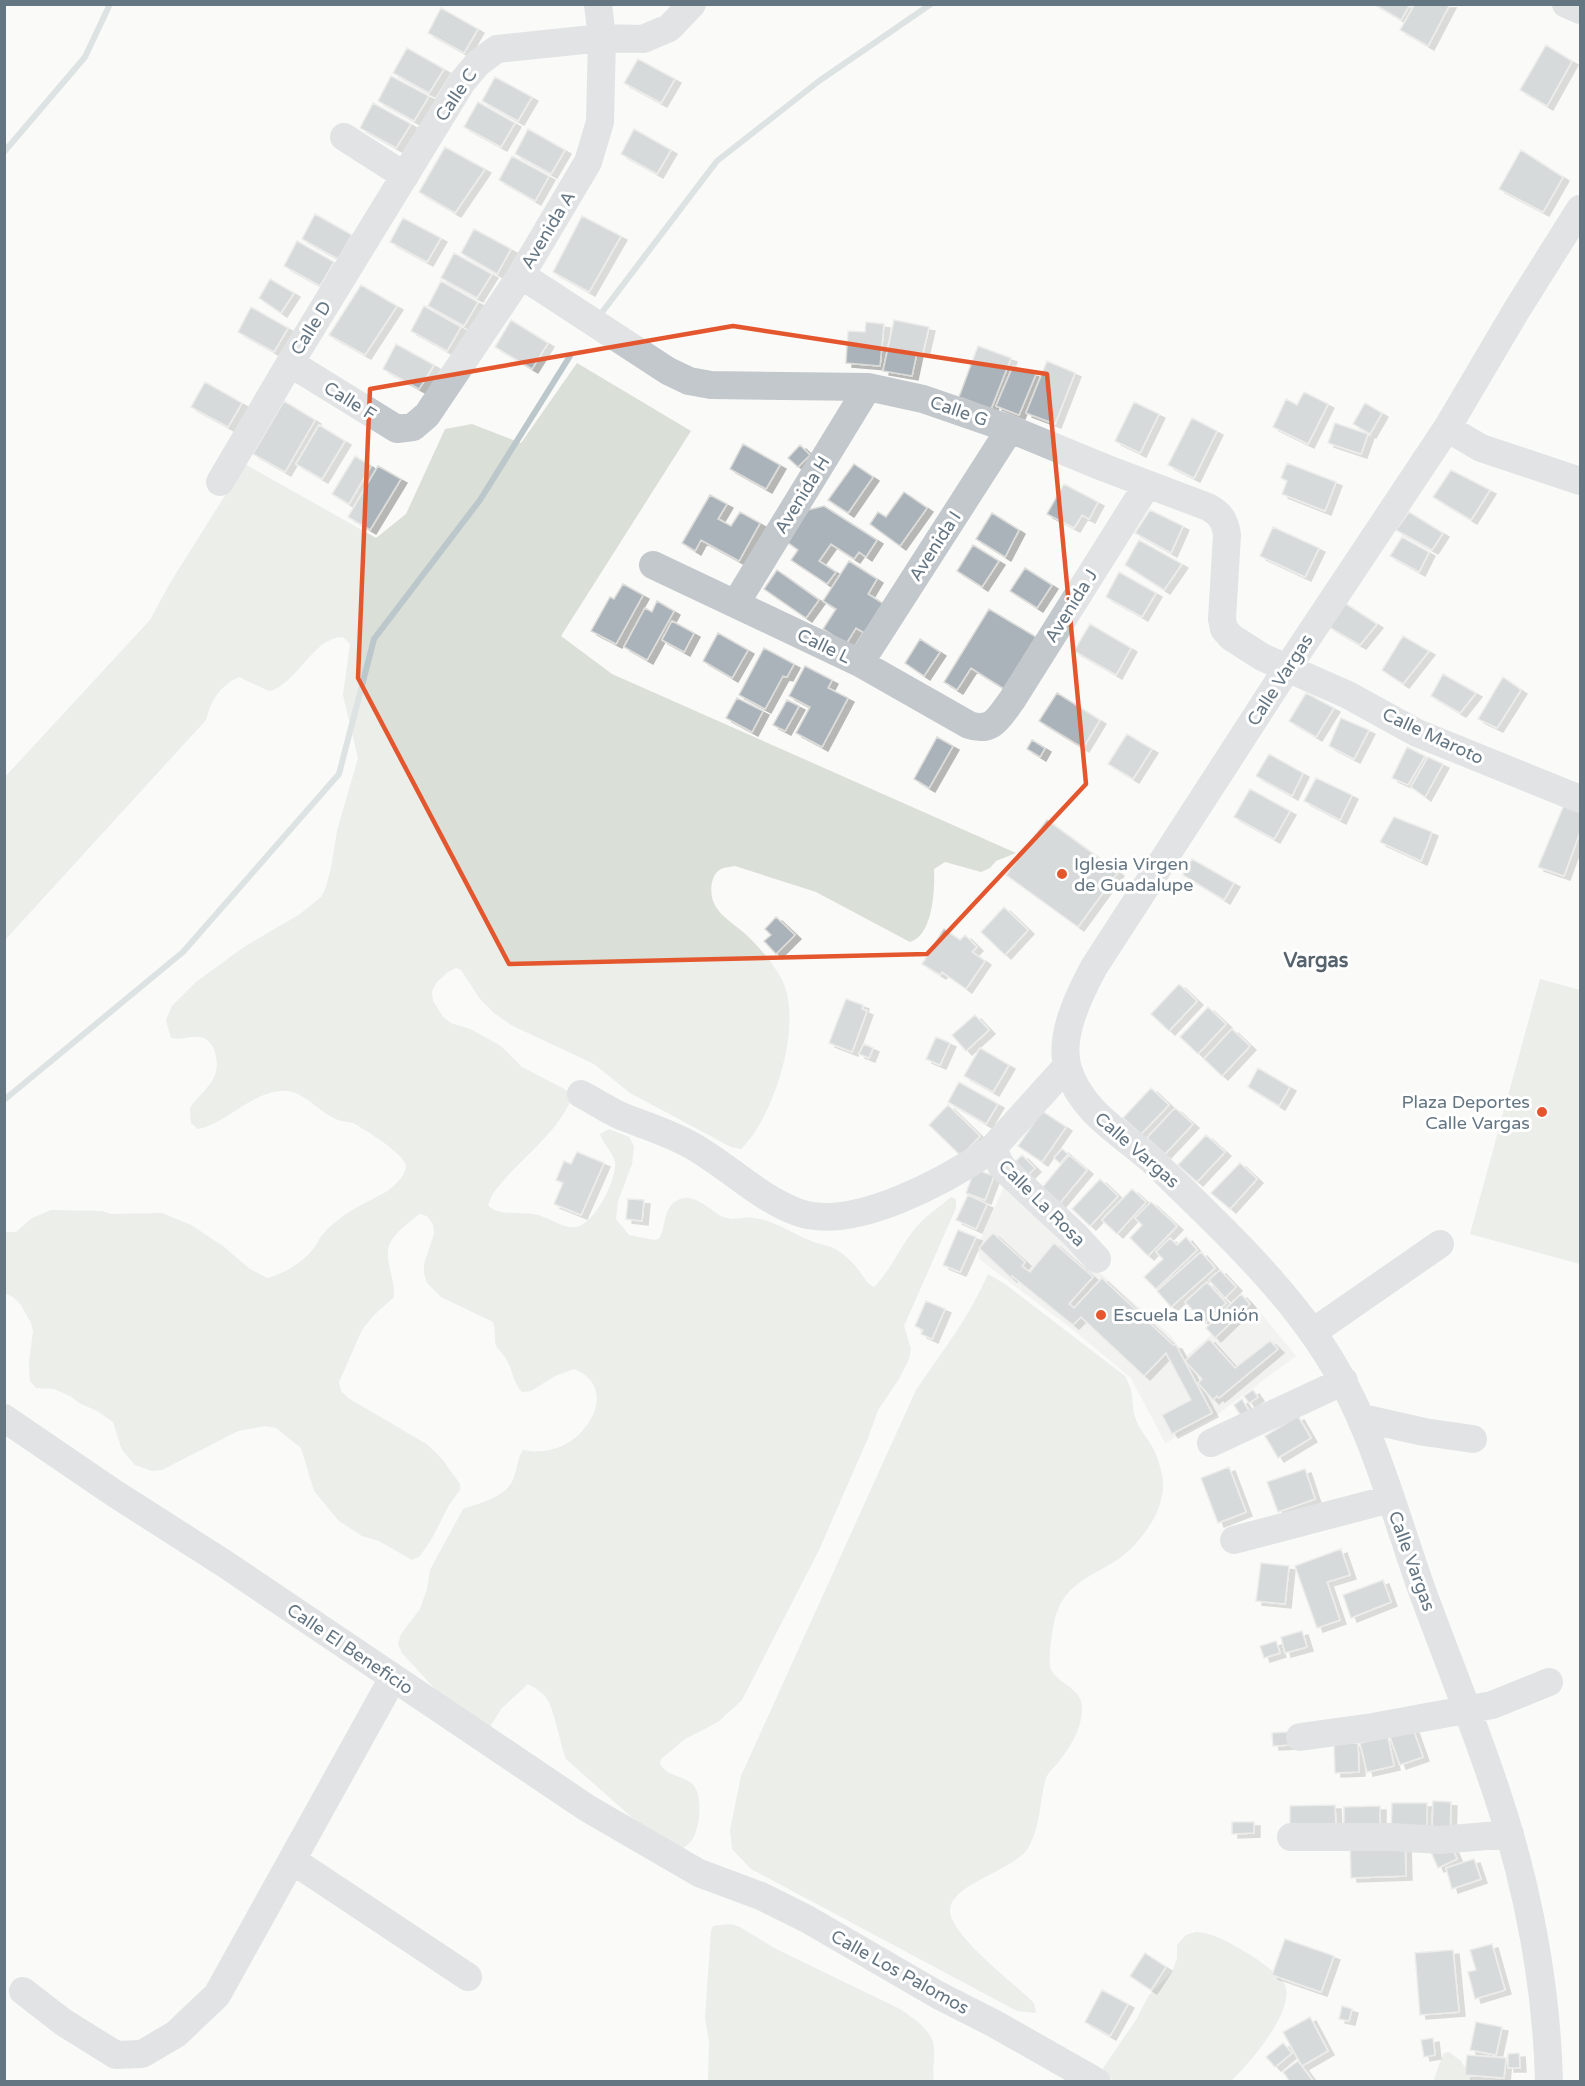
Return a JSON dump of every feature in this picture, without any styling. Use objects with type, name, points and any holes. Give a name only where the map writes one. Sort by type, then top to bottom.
[{"type":"street","name":"Avenida A","points":[[413,427],[427,415],[521,275],[588,162],[600,122],[602,38],[598,4]]},
{"type":"street","name":"Calle C","points":[[405,176],[462,82],[478,63],[497,49],[602,38],[644,39],[669,28],[692,4]]},
{"type":"street","points":[[1566,4],[1581,10]]},
{"type":"street","points":[[344,137],[405,176]]},
{"type":"street","name":"Calle D","points":[[220,482],[405,176]]},
{"type":"street","name":"Calle Vargas","points":[[1549,2082],[1547,2023],[1532,1935],[1510,1834],[1362,1418],[1344,1381],[1313,1332],[1267,1275],[1144,1153],[1094,1114],[1077,1092],[1067,1066],[1069,1026],[1077,1000],[1094,967],[1288,667],[1447,428],[1516,311],[1581,209]]},
{"type":"street","name":"Calle G","points":[[521,275],[668,372],[689,381],[711,384],[868,387],[923,399],[1010,429],[1208,507],[1217,512],[1225,521],[1227,535],[1222,619],[1224,629],[1247,649],[1288,667]]},
{"type":"street","name":"Calle F","points":[[290,363],[397,429],[413,427]]},
{"type":"street","name":"Avenida H","points":[[736,603],[868,387]]},
{"type":"street","points":[[1447,428],[1481,448],[1581,482]]},
{"type":"street","name":"Avenida I","points":[[860,663],[1010,429]]},
{"type":"street","name":"Avenida J","points":[[991,725],[1012,700],[1147,484]]},
{"type":"street","name":"Calle L","points":[[653,565],[860,663],[969,725],[981,728],[991,725]]},
{"type":"street","name":"Calle Maroto","points":[[1288,667],[1348,695],[1417,733],[1581,799]]},
{"type":"street","name":"Calle La Rosa","points":[[1067,1066],[992,1149],[1002,1167],[1097,1258]]},
{"type":"street","points":[[581,1094],[620,1115],[689,1143],[776,1202],[798,1213],[823,1217],[854,1214],[888,1204],[942,1180],[992,1149]]},
{"type":"street","points":[[1313,1332],[1440,1244]]},
{"type":"street","points":[[1211,1443],[1344,1381]]},
{"type":"street","points":[[1362,1418],[1424,1432],[1473,1439]]},
{"type":"street","name":"Calle El Beneficio","points":[[4,1419],[225,1564],[587,1808],[699,1873]]},
{"type":"street","points":[[1234,1540],[1390,1499]]},
{"type":"street","points":[[23,1991],[63,2022],[116,2055],[142,2054],[176,2034],[217,1995],[393,1678]]},
{"type":"street","points":[[1300,1737],[1466,1711],[1492,1705],[1549,1682]]},
{"type":"street","points":[[1291,1837],[1391,1837],[1440,1840],[1510,1834]]},
{"type":"street","points":[[292,1860],[468,1977]]},
{"type":"street","name":"Calle Los Palomos","points":[[699,1873],[761,1896],[807,1919],[1089,2079]]},
{"type":"highlighted area","points":[[733,326],[1047,374],[1086,784],[927,954],[509,964],[358,678],[370,389]]},
{"type":"shaded area","points":[[577,363],[691,431],[561,636],[612,674],[1016,853],[996,861],[990,868],[981,872],[945,862],[934,869],[933,899],[928,921],[918,938],[910,942],[816,892],[735,866],[723,868],[717,872],[711,887],[714,903],[721,914],[759,948],[781,978],[788,996],[790,1018],[788,1043],[774,1092],[765,1115],[741,1149],[731,1147],[630,1093],[594,1064],[511,1025],[480,999],[461,970],[456,968],[448,972],[437,982],[432,991],[433,1001],[443,1017],[501,1046],[522,1067],[568,1091],[571,1100],[554,1127],[492,1195],[488,1205],[496,1211],[538,1215],[570,1227],[583,1224],[603,1200],[615,1170],[615,1162],[600,1134],[609,1129],[629,1137],[634,1146],[632,1164],[618,1201],[616,1219],[629,1235],[659,1239],[667,1212],[673,1203],[683,1198],[694,1199],[719,1215],[733,1219],[762,1220],[816,1243],[829,1246],[843,1254],[874,1287],[918,1225],[951,1197],[956,1199],[956,1208],[904,1326],[911,1349],[909,1359],[899,1379],[878,1410],[819,1550],[742,1700],[718,1722],[685,1739],[661,1759],[660,1764],[664,1768],[671,1774],[691,1783],[698,1794],[699,1810],[695,1834],[681,1850],[663,1845],[566,1759],[551,1707],[539,1691],[528,1684],[501,1709],[490,1727],[448,1703],[402,1653],[398,1644],[401,1634],[420,1609],[427,1589],[430,1570],[463,1509],[485,1502],[506,1490],[514,1477],[523,1450],[549,1450],[575,1438],[591,1419],[596,1407],[597,1396],[587,1376],[574,1369],[555,1376],[531,1391],[522,1392],[516,1384],[508,1361],[496,1346],[493,1322],[441,1297],[427,1283],[424,1264],[434,1234],[433,1224],[427,1216],[419,1214],[392,1239],[388,1255],[394,1297],[373,1316],[362,1330],[339,1382],[341,1391],[348,1398],[428,1445],[442,1459],[460,1484],[460,1490],[449,1505],[431,1540],[420,1556],[412,1560],[379,1541],[362,1536],[339,1521],[314,1491],[301,1448],[276,1428],[266,1426],[238,1431],[162,1470],[152,1471],[135,1465],[122,1450],[113,1422],[72,1397],[54,1389],[36,1388],[30,1381],[29,1362],[33,1332],[31,1323],[21,1305],[5,1293],[5,1232],[16,1232],[32,1218],[51,1210],[102,1211],[111,1214],[162,1213],[191,1225],[223,1246],[250,1269],[267,1278],[286,1271],[298,1263],[336,1221],[387,1191],[404,1174],[406,1166],[404,1161],[383,1142],[353,1123],[340,1121],[302,1096],[288,1091],[258,1097],[219,1121],[198,1129],[191,1123],[190,1108],[214,1077],[217,1062],[215,1052],[208,1040],[204,1038],[171,1038],[166,1020],[172,1006],[196,982],[244,947],[300,914],[321,897],[325,890],[337,831],[358,758],[343,695],[350,644],[343,637],[323,644],[279,687],[269,691],[239,677],[222,689],[214,700],[206,720],[5,940],[4,778],[150,620],[243,463],[376,538],[406,514],[445,429],[472,424],[521,443]]},
{"type":"shaded area","name":"Plaza Deportes Calle Vargas","points":[[1540,979],[1580,990],[1580,1264],[1470,1234]]},
{"type":"shaded area","name":"Escuela La Unión","points":[[1006,1182],[1090,1264],[1170,1335],[1186,1356],[1251,1301],[1296,1356],[1214,1417],[1165,1443],[1131,1378],[1072,1329],[979,1259],[978,1245]]},
{"type":"shaded area","points":[[988,1274],[1005,1284],[1125,1376],[1131,1389],[1136,1420],[1154,1450],[1163,1481],[1162,1496],[1153,1520],[1133,1547],[1123,1556],[1074,1587],[1067,1594],[1057,1612],[1051,1642],[1051,1670],[1078,1695],[1082,1707],[1078,1731],[1071,1745],[1046,1778],[1038,1823],[1032,1840],[1021,1856],[960,1893],[953,1901],[950,1911],[961,1933],[985,1959],[1034,2003],[1036,2013],[1017,2011],[751,1869],[732,1849],[730,1830],[741,1776],[916,1390],[964,1319]]},
{"type":"shaded area","points":[[731,1924],[776,1949],[900,2009],[916,2021],[926,2030],[933,2042],[934,2081],[708,2081],[709,2041],[705,2018],[711,1931],[713,1926]]},
{"type":"shaded area","points":[[1196,1932],[1216,1936],[1251,1955],[1283,1981],[1286,1996],[1277,2022],[1259,2050],[1231,2081],[1113,2081],[1103,2068],[1136,2020],[1149,1995],[1172,1972],[1177,1959],[1177,1945],[1186,1935]]},
{"type":"shaded area","points":[[1449,2052],[1461,2061],[1473,2081],[1433,2082],[1444,2053]]},
{"type":"building","points":[[1374,4],[1410,4],[1401,20]]},
{"type":"building","points":[[1415,4],[1450,4],[1428,46],[1400,30]]},
{"type":"building","points":[[441,8],[478,29],[464,53],[428,33]]},
{"type":"building","points":[[1546,45],[1572,61],[1547,106],[1520,90]]},
{"type":"building","points":[[407,48],[444,69],[429,93],[393,73]]},
{"type":"building","points":[[638,59],[675,79],[661,103],[624,83]]},
{"type":"building","points":[[391,76],[429,96],[414,121],[378,101]]},
{"type":"building","points":[[495,77],[532,97],[518,121],[482,101]]},
{"type":"building","points":[[478,102],[515,123],[501,147],[464,127]]},
{"type":"building","points":[[373,103],[411,124],[396,148],[360,128]]},
{"type":"building","points":[[528,129],[565,150],[551,174],[515,154]]},
{"type":"building","points":[[634,129],[671,150],[657,174],[621,154]]},
{"type":"building","points":[[445,147],[485,169],[455,213],[419,192]]},
{"type":"building","points":[[1521,150],[1563,177],[1543,212],[1499,189]]},
{"type":"building","points":[[512,156],[549,176],[535,201],[499,180]]},
{"type":"building","points":[[315,214],[352,235],[338,259],[302,239]]},
{"type":"building","points":[[582,216],[621,236],[589,292],[553,272]]},
{"type":"building","points":[[403,218],[441,238],[427,262],[390,242]]},
{"type":"building","points":[[474,229],[511,249],[497,274],[461,253]]},
{"type":"building","points":[[297,241],[334,262],[320,286],[284,266]]},
{"type":"building","points":[[454,253],[492,274],[477,298],[441,278]]},
{"type":"building","points":[[270,279],[294,293],[281,313],[259,298]]},
{"type":"building","points":[[441,281],[478,302],[464,326],[428,306]]},
{"type":"building","points":[[361,285],[397,306],[365,355],[329,335]]},
{"type":"building","points":[[424,306],[461,327],[447,351],[411,331]]},
{"type":"building","points":[[251,307],[288,328],[274,352],[238,332]]},
{"type":"building","points":[[511,320],[548,343],[532,369],[495,347]]},
{"type":"building","points":[[894,320],[929,327],[923,353],[917,352],[912,376],[883,371]]},
{"type":"building","points":[[866,322],[884,324],[880,366],[846,363],[848,331],[865,332]]},
{"type":"building","points":[[396,344],[434,365],[419,389],[383,369]]},
{"type":"building","points":[[978,346],[1011,358],[991,409],[959,397]]},
{"type":"building","points":[[1047,361],[1075,373],[1055,424],[1026,413]]},
{"type":"building","points":[[1013,366],[1036,374],[1019,415],[996,406]]},
{"type":"building","points":[[205,382],[242,403],[228,427],[191,407]]},
{"type":"building","points":[[1304,392],[1328,404],[1308,444],[1273,427],[1286,399],[1297,405]]},
{"type":"building","points":[[284,401],[315,420],[285,472],[253,454]]},
{"type":"building","points":[[1134,402],[1159,414],[1140,453],[1115,441]]},
{"type":"building","points":[[1365,403],[1382,413],[1370,434],[1353,424]]},
{"type":"building","points":[[1192,418],[1217,431],[1194,478],[1168,465]]},
{"type":"building","points":[[1335,423],[1368,434],[1361,454],[1328,443]]},
{"type":"building","points":[[319,425],[345,441],[322,479],[296,464]]},
{"type":"building","points":[[743,444],[780,465],[766,489],[730,469]]},
{"type":"building","points":[[800,445],[810,455],[798,467],[788,458]]},
{"type":"building","points":[[355,456],[371,466],[349,504],[332,494]]},
{"type":"building","points":[[1287,463],[1336,482],[1325,511],[1282,494],[1287,481],[1281,478]]},
{"type":"building","points":[[854,464],[873,477],[848,513],[828,500]]},
{"type":"building","points":[[378,466],[401,479],[370,530],[348,517]]},
{"type":"building","points":[[1451,470],[1490,490],[1471,520],[1433,497]]},
{"type":"building","points":[[1064,484],[1098,502],[1089,519],[1082,515],[1074,528],[1047,514]]},
{"type":"building","points":[[904,492],[927,508],[900,546],[870,524],[878,512],[886,517]]},
{"type":"building","points":[[710,495],[727,504],[718,519],[731,526],[740,512],[760,523],[739,561],[701,540],[695,551],[682,543]]},
{"type":"building","points":[[824,506],[877,540],[866,557],[859,552],[854,559],[831,544],[819,561],[836,572],[827,584],[791,560],[798,550],[787,542],[808,510]]},
{"type":"building","points":[[1150,510],[1183,526],[1171,553],[1135,533]]},
{"type":"building","points":[[1409,512],[1443,533],[1432,550],[1396,530]]},
{"type":"building","points":[[992,513],[1019,530],[1005,557],[976,539]]},
{"type":"building","points":[[1273,527],[1319,548],[1305,577],[1260,556]]},
{"type":"building","points":[[1402,537],[1429,552],[1419,572],[1390,556]]},
{"type":"building","points":[[1139,540],[1182,564],[1164,590],[1125,565]]},
{"type":"building","points":[[973,545],[999,561],[982,587],[957,571]]},
{"type":"building","points":[[849,561],[877,579],[868,594],[887,606],[868,635],[856,628],[846,644],[823,629],[836,609],[823,601]]},
{"type":"building","points":[[1025,568],[1052,585],[1037,608],[1010,591]]},
{"type":"building","points":[[777,570],[819,600],[806,618],[764,589]]},
{"type":"building","points":[[1119,572],[1156,593],[1142,617],[1106,597]]},
{"type":"building","points":[[623,584],[643,595],[616,644],[591,631],[610,597],[614,599]]},
{"type":"building","points":[[657,601],[674,611],[647,660],[624,647],[645,608],[652,612]]},
{"type":"building","points":[[1343,602],[1377,624],[1360,645],[1329,627]]},
{"type":"building","points":[[989,609],[1036,637],[1004,689],[971,668],[957,690],[944,682]]},
{"type":"building","points":[[672,621],[694,633],[684,652],[662,640]]},
{"type":"building","points":[[1090,624],[1131,648],[1116,675],[1074,651]]},
{"type":"building","points":[[718,633],[748,650],[732,678],[703,661]]},
{"type":"building","points":[[1403,636],[1429,651],[1403,684],[1382,670]]},
{"type":"building","points":[[920,639],[940,652],[924,676],[905,663]]},
{"type":"building","points":[[764,648],[794,664],[787,677],[783,676],[765,709],[739,695]]},
{"type":"building","points":[[805,666],[832,680],[828,688],[848,698],[822,747],[796,733],[810,707],[789,696]]},
{"type":"building","points":[[1443,674],[1476,693],[1460,713],[1431,696]]},
{"type":"building","points":[[1503,677],[1521,690],[1497,728],[1478,719]]},
{"type":"building","points":[[1057,693],[1100,720],[1083,748],[1039,721]]},
{"type":"building","points":[[1306,693],[1334,708],[1316,737],[1289,721]]},
{"type":"building","points":[[737,698],[763,711],[752,732],[726,718]]},
{"type":"building","points":[[787,700],[799,706],[785,731],[773,725]]},
{"type":"building","points":[[1341,718],[1369,730],[1354,759],[1329,746]]},
{"type":"building","points":[[1127,734],[1152,749],[1133,779],[1108,764]]},
{"type":"building","points":[[937,737],[953,746],[929,788],[914,779]]},
{"type":"building","points":[[1032,740],[1045,748],[1040,757],[1027,749]]},
{"type":"building","points":[[1407,747],[1425,756],[1408,785],[1392,778]]},
{"type":"building","points":[[1269,754],[1303,773],[1292,796],[1256,776]]},
{"type":"building","points":[[1428,757],[1443,764],[1425,797],[1411,787]]},
{"type":"building","points":[[1316,778],[1352,795],[1340,820],[1304,801]]},
{"type":"building","points":[[1250,789],[1290,811],[1274,839],[1234,817]]},
{"type":"building","points":[[1564,805],[1580,811],[1580,832],[1564,876],[1538,867]]},
{"type":"building","points":[[1394,817],[1432,832],[1421,861],[1380,842]]},
{"type":"building","name":"Iglesia Virgen de Guadalupe","points":[[1047,820],[1118,872],[1078,927],[1006,875]]},
{"type":"building","points":[[1192,859],[1234,883],[1224,900],[1183,875]]},
{"type":"building","points":[[1004,907],[1028,930],[1005,955],[981,932]]},
{"type":"building","points":[[776,917],[795,935],[776,954],[764,941],[771,935],[765,929]]},
{"type":"building","points":[[944,929],[960,940],[965,935],[977,947],[972,952],[985,961],[966,989],[942,972],[940,975],[922,964]]},
{"type":"building","points":[[1179,984],[1197,1001],[1169,1031],[1151,1014]]},
{"type":"building","points":[[846,999],[863,1005],[862,1009],[867,1011],[852,1052],[829,1043]]},
{"type":"building","points":[[1208,1007],[1226,1024],[1198,1054],[1180,1037]]},
{"type":"building","points":[[975,1015],[989,1030],[966,1051],[952,1035]]},
{"type":"building","points":[[1232,1029],[1250,1046],[1222,1076],[1204,1059]]},
{"type":"building","points":[[936,1037],[950,1043],[940,1065],[926,1059]]},
{"type":"building","points":[[864,1044],[873,1048],[869,1058],[859,1054]]},
{"type":"building","points":[[980,1048],[1009,1065],[993,1092],[964,1076]]},
{"type":"building","points":[[1258,1068],[1290,1087],[1279,1106],[1248,1087]]},
{"type":"building","points":[[959,1082],[998,1104],[986,1124],[948,1102]]},
{"type":"building","points":[[1151,1088],[1169,1105],[1141,1134],[1123,1118]]},
{"type":"building","points":[[948,1105],[980,1136],[961,1156],[929,1125]]},
{"type":"building","points":[[1175,1108],[1193,1124],[1165,1154],[1147,1138]]},
{"type":"building","points":[[1042,1111],[1066,1127],[1042,1162],[1018,1146]]},
{"type":"building","points":[[1206,1135],[1225,1152],[1197,1182],[1178,1165]]},
{"type":"building","points":[[1062,1149],[1068,1154],[1060,1163],[1054,1158]]},
{"type":"building","points":[[577,1152],[604,1163],[581,1215],[554,1204],[563,1183],[556,1180],[564,1161],[571,1164]]},
{"type":"building","points":[[1022,1155],[1035,1168],[1026,1177],[1013,1164]]},
{"type":"building","points":[[1069,1155],[1087,1170],[1059,1204],[1041,1189]]},
{"type":"building","points":[[1240,1163],[1257,1179],[1230,1209],[1211,1193]]},
{"type":"building","points":[[975,1169],[994,1176],[985,1200],[966,1193]]},
{"type":"building","points":[[1100,1179],[1118,1196],[1090,1226],[1072,1209]]},
{"type":"building","points":[[1132,1189],[1146,1202],[1117,1234],[1102,1220]]},
{"type":"building","points":[[968,1195],[987,1204],[976,1229],[956,1220]]},
{"type":"building","points":[[628,1199],[644,1200],[642,1221],[626,1219]]},
{"type":"building","points":[[1151,1202],[1177,1226],[1148,1256],[1130,1238],[1142,1225],[1135,1218]]},
{"type":"building","points":[[958,1230],[976,1237],[960,1272],[943,1265]]},
{"type":"building","points":[[993,1233],[1025,1262],[1022,1266],[1030,1272],[1054,1243],[1093,1277],[1069,1304],[1074,1308],[1102,1278],[1173,1345],[1176,1345],[1212,1413],[1172,1434],[1162,1415],[1191,1400],[1166,1353],[1144,1376],[1081,1317],[1073,1325],[1012,1276],[1011,1278],[979,1248]]},
{"type":"building","points":[[1186,1237],[1197,1250],[1156,1289],[1144,1277],[1163,1259],[1156,1252],[1170,1238],[1177,1245]]},
{"type":"building","points":[[1201,1252],[1215,1268],[1171,1307],[1157,1291]]},
{"type":"building","points":[[1220,1270],[1236,1287],[1225,1298],[1209,1280]]},
{"type":"building","points":[[1207,1282],[1226,1303],[1205,1323],[1185,1302]]},
{"type":"building","points":[[1241,1294],[1250,1304],[1215,1338],[1206,1328]]},
{"type":"building","points":[[926,1301],[945,1309],[932,1339],[921,1334],[923,1330],[915,1326]]},
{"type":"building","points":[[1209,1339],[1235,1368],[1270,1341],[1278,1349],[1219,1398],[1217,1396],[1213,1400],[1198,1383],[1202,1379],[1185,1361]]},
{"type":"building","points":[[1253,1390],[1258,1397],[1249,1403],[1244,1396]]},
{"type":"building","points":[[1242,1399],[1252,1416],[1244,1421],[1234,1405]]},
{"type":"building","points":[[1298,1416],[1311,1438],[1278,1458],[1265,1436]]},
{"type":"building","points":[[1229,1467],[1246,1512],[1218,1523],[1201,1478]]},
{"type":"building","points":[[1305,1469],[1315,1499],[1278,1512],[1267,1482]]},
{"type":"building","points":[[1341,1549],[1350,1575],[1327,1582],[1340,1620],[1317,1628],[1295,1566]]},
{"type":"building","points":[[1261,1563],[1289,1566],[1285,1604],[1256,1601]]},
{"type":"building","points":[[1383,1580],[1391,1602],[1351,1618],[1343,1595]]},
{"type":"building","points":[[1302,1631],[1307,1647],[1285,1653],[1281,1637]]},
{"type":"building","points":[[1276,1641],[1280,1653],[1264,1658],[1260,1646]]},
{"type":"building","points":[[1413,1729],[1423,1757],[1400,1765],[1390,1737]]},
{"type":"building","points":[[1289,1732],[1290,1745],[1273,1746],[1272,1733]]},
{"type":"building","points":[[1388,1737],[1394,1766],[1367,1772],[1360,1743]]},
{"type":"building","points":[[1358,1743],[1359,1772],[1335,1773],[1334,1744]]},
{"type":"building","points":[[1433,1801],[1451,1802],[1450,1833],[1432,1833]]},
{"type":"building","points":[[1392,1803],[1427,1803],[1427,1832],[1391,1832]]},
{"type":"building","points":[[1335,1805],[1336,1830],[1290,1831],[1290,1806]]},
{"type":"building","points":[[1380,1806],[1380,1831],[1344,1832],[1344,1807]]},
{"type":"building","points":[[1232,1822],[1254,1822],[1254,1833],[1232,1834]]},
{"type":"building","points":[[1405,1842],[1406,1876],[1351,1878],[1350,1844]]},
{"type":"building","points":[[1450,1843],[1457,1859],[1438,1868],[1431,1852]]},
{"type":"building","points":[[1474,1859],[1481,1879],[1452,1889],[1446,1868]]},
{"type":"building","points":[[1285,1939],[1334,1956],[1321,1992],[1272,1975]]},
{"type":"building","points":[[1492,1944],[1505,1990],[1475,1999],[1468,1972],[1476,1970],[1470,1950]]},
{"type":"building","points":[[1453,1950],[1459,2012],[1420,2015],[1415,1953]]},
{"type":"building","points":[[1145,1953],[1166,1967],[1151,1990],[1130,1976]]},
{"type":"building","points":[[1102,1990],[1128,2004],[1110,2036],[1085,2022]]},
{"type":"building","points":[[1342,2006],[1352,2009],[1349,2021],[1339,2019]]},
{"type":"building","points":[[1310,2017],[1328,2051],[1302,2066],[1283,2032]]},
{"type":"building","points":[[1476,2022],[1502,2027],[1496,2055],[1470,2050]]},
{"type":"building","points":[[1433,2038],[1435,2055],[1424,2057],[1421,2040]]},
{"type":"building","points":[[1283,2043],[1292,2053],[1275,2067],[1266,2057]]},
{"type":"building","points":[[1519,2053],[1520,2068],[1508,2068],[1508,2054]]},
{"type":"building","points":[[1467,2055],[1506,2058],[1504,2078],[1465,2075]]},
{"type":"building","points":[[1298,2061],[1312,2082],[1290,2082],[1283,2072]]},
{"type":"waterway","points":[[4,152],[85,57],[110,4]]},
{"type":"waterway","points":[[600,315],[717,161],[819,81],[931,4]]},
{"type":"waterway","points":[[4,1100],[183,952],[339,774],[374,639],[480,500],[570,356]]},
{"type":"place","name":"Iglesia Virgen de Guadalupe","points":[[1062,874]]},
{"type":"place","name":"Plaza Deportes Calle Vargas","points":[[1542,1112]]},
{"type":"place","name":"Escuela La Unión","points":[[1101,1315]]},
{"type":"district","name":"Vargas","points":[[1316,961]]}]
